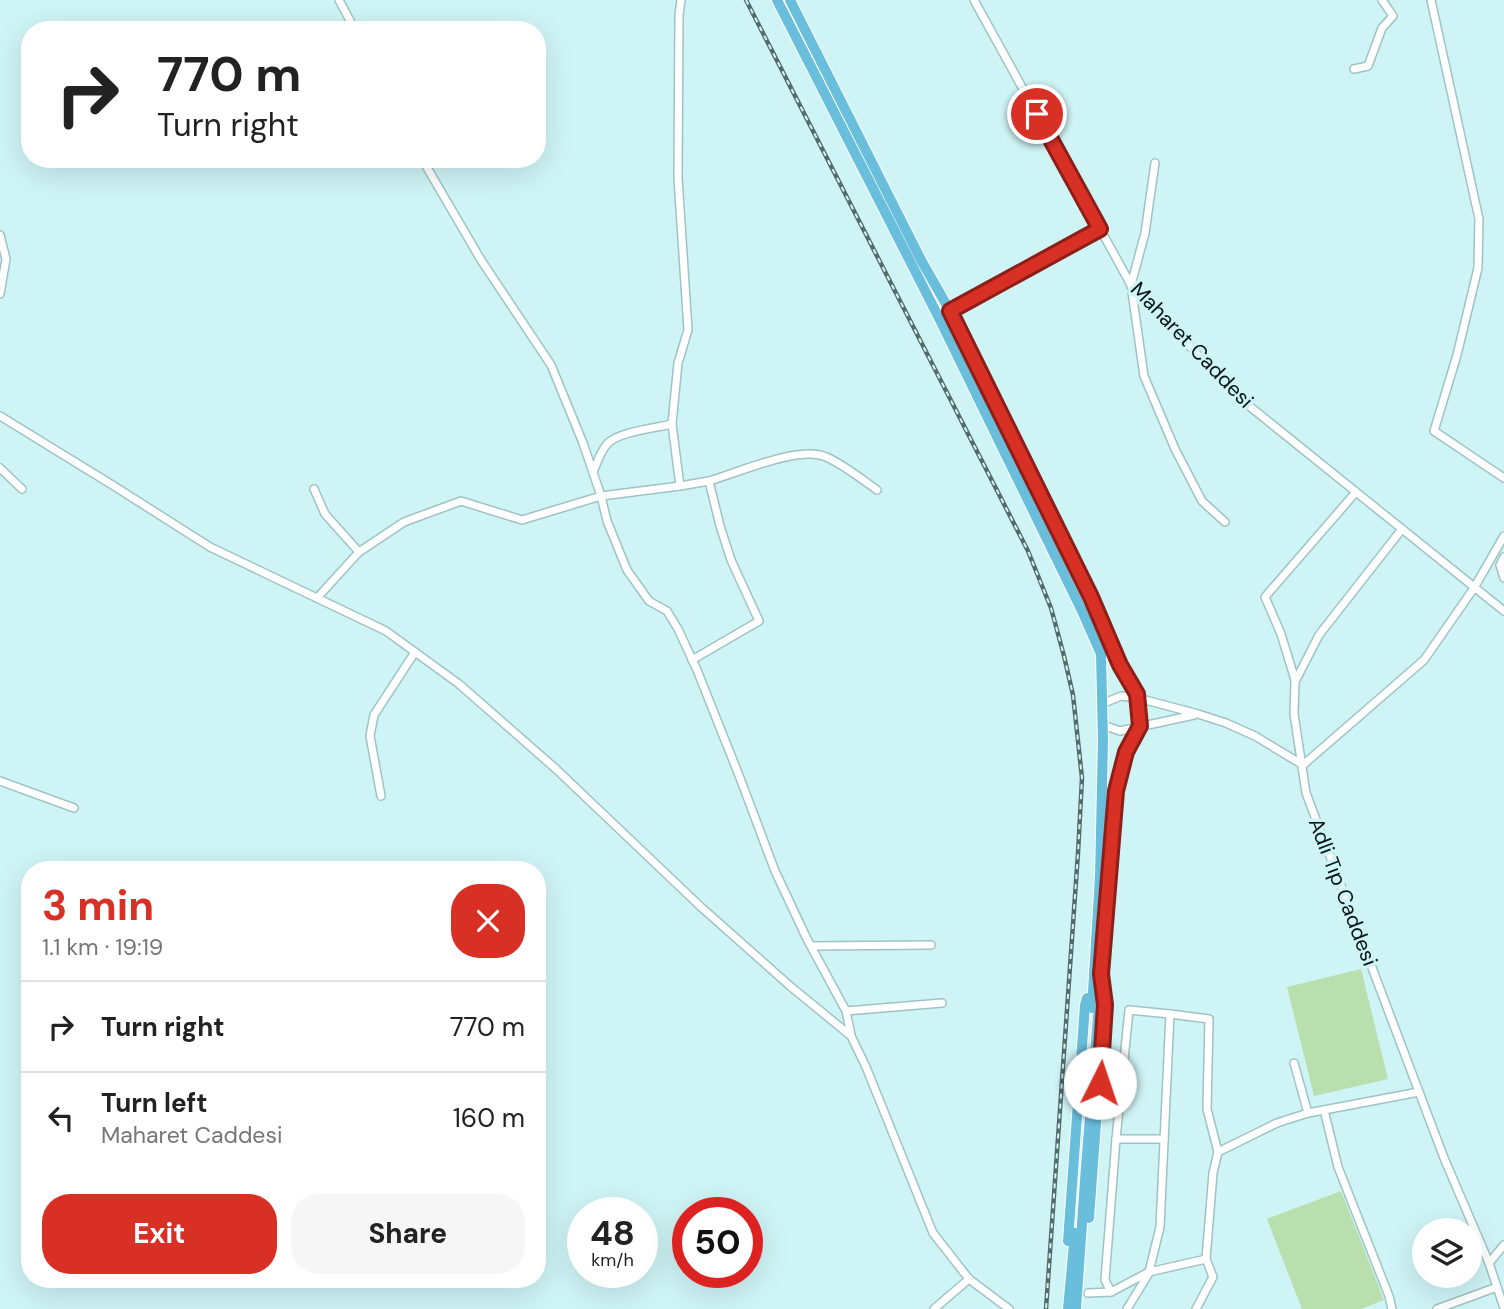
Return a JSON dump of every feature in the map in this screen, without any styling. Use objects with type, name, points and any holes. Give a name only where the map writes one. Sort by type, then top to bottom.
[{"type":"main road","points":[[778,0],[940,320],[1101,654],[1103,725],[1098,974],[1082,1303]]},
{"type":"main road","points":[[790,0],[921,260],[950,311],[1138,698],[1140,726],[1126,752],[1116,791],[1068,1309]]},
{"type":"main road","points":[[1062,1309],[1085,1005],[1098,974]]},
{"type":"street","points":[[339,0],[350,21]]},
{"type":"street","points":[[681,0],[678,178],[688,330],[678,363],[672,424],[681,485]]},
{"type":"street","name":"Maharet Caddesi","points":[[974,0],[1131,285],[1238,397],[1504,611]]},
{"type":"street","points":[[1354,69],[1368,66],[1382,28],[1393,16],[1382,0]]},
{"type":"street","points":[[1431,0],[1479,219],[1478,268],[1457,355],[1434,431],[1504,478]]},
{"type":"street","points":[[1155,163],[1144,233],[1131,285],[1144,376],[1175,449],[1202,500],[1225,522]]},
{"type":"street","points":[[427,168],[481,260],[551,365],[593,472],[607,521],[627,570],[649,601],[667,611],[678,629],[740,778],[775,871],[846,1011],[851,1035],[933,1233],[969,1279],[1009,1309]]},
{"type":"street","points":[[950,311],[1100,229]]},
{"type":"street","points":[[0,235],[6,259],[0,294]]},
{"type":"street","points":[[0,416],[210,547],[386,631],[459,684],[556,769],[701,907],[790,986],[851,1035]]},
{"type":"street","points":[[593,472],[609,442],[624,434],[672,424]]},
{"type":"street","points":[[317,598],[359,552],[404,522],[461,501],[522,520],[601,496],[709,481],[801,453],[825,456],[877,490]]},
{"type":"street","points":[[0,468],[22,489]]},
{"type":"street","points":[[692,660],[759,621],[731,560],[709,481]]},
{"type":"street","points":[[314,489],[325,514],[359,552]]},
{"type":"street","name":"Adli Tıp Caddesi","points":[[1356,492],[1265,597],[1281,635],[1295,680],[1294,714],[1306,793],[1444,1157],[1489,1263],[1504,1308]]},
{"type":"street","points":[[1295,680],[1319,635],[1402,529]]},
{"type":"street","points":[[1102,704],[1121,696],[1198,714],[1255,736],[1303,765],[1424,660],[1474,587],[1504,536]]},
{"type":"street","points":[[1504,557],[1500,565],[1504,578]]},
{"type":"street","points":[[381,796],[370,736],[374,715],[415,652]]},
{"type":"street","points":[[1103,725],[1120,731],[1198,714]]},
{"type":"street","points":[[0,781],[74,808]]},
{"type":"street","points":[[812,946],[931,945]]},
{"type":"street","points":[[846,1011],[942,1003]]},
{"type":"street","points":[[1111,1292],[1105,1280],[1129,1010],[1209,1019],[1207,1109],[1218,1152],[1213,1173],[1206,1259],[1213,1277],[1196,1309]]},
{"type":"street","points":[[1127,1309],[1149,1272],[1160,1227],[1170,1014]]},
{"type":"street","points":[[1294,1063],[1308,1112]]},
{"type":"street","points":[[1218,1152],[1277,1123],[1308,1112],[1419,1091]]},
{"type":"street","points":[[1324,1110],[1338,1167],[1392,1309]]},
{"type":"street","points":[[1116,1139],[1164,1139]]},
{"type":"street","points":[[1489,1263],[1504,1245]]},
{"type":"street","points":[[1082,1303],[1111,1292],[1149,1272],[1206,1259]]},
{"type":"street","points":[[934,1309],[969,1279]]},
{"type":"street","points":[[1437,1309],[1497,1287]]},
{"type":"green space","points":[[1361,969],[1388,1079],[1314,1096],[1287,987]]},
{"type":"green space","points":[[1341,1191],[1384,1300],[1361,1309],[1302,1309],[1267,1219]]},
{"type":"railway","points":[[746,0],[1028,551],[1051,608],[1073,695],[1082,778],[1046,1309]]},
{"type":"route","points":[[1037,114],[1100,229],[950,311],[1091,597],[1120,665],[1137,694],[1140,726],[1126,752],[1116,791],[1101,974],[1105,1005],[1100,1083]]}]
